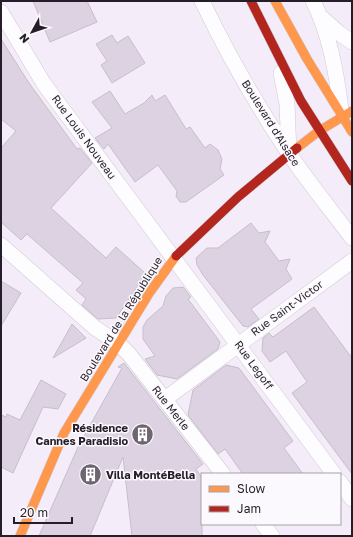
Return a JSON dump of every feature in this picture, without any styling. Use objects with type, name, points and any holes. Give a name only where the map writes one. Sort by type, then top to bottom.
[{"type":"main road","points":[[251,1],[319,132],[352,181]]},
{"type":"main road","points":[[276,1],[347,114],[352,132]]},
{"type":"main road","name":"Boulevard de la République","points":[[20,536],[64,433],[118,343],[174,257],[242,194],[289,154],[347,114]]},
{"type":"street","name":"Boulevard d'Alsace","points":[[202,1],[234,62],[289,154],[352,238]]},
{"type":"street","points":[[313,1],[320,15],[347,114]]},
{"type":"street","name":"Rue Louis Nouveau","points":[[1,12],[44,84],[174,257]]},
{"type":"street","points":[[320,15],[339,33],[352,42]]},
{"type":"street","points":[[277,52],[286,104],[289,154]]},
{"type":"street","name":"Rue Merle","points":[[1,245],[95,328],[118,343],[138,364],[222,473]]},
{"type":"street","name":"Rue Legoff","points":[[174,257],[333,473]]},
{"type":"street","name":"Rue Saint-Victor","points":[[165,399],[238,343],[352,261]]},
{"type":"street","points":[[341,483],[352,499]]},
{"type":"street","points":[[264,525],[272,536]]},
{"type":"building","points":[[33,1],[87,1],[97,22],[50,42]]},
{"type":"building","points":[[112,35],[117,43],[128,36],[145,63],[112,83],[101,65],[107,61],[96,44]]},
{"type":"building","points":[[1,39],[29,83],[77,149],[80,148],[92,163],[51,208],[106,258],[116,247],[146,274],[116,318],[98,319],[82,305],[86,299],[76,290],[83,283],[27,234],[21,240],[1,222],[1,148],[16,131],[1,119]]},
{"type":"building","points":[[110,91],[125,114],[144,103],[152,95],[155,101],[165,95],[186,129],[190,127],[205,148],[210,144],[218,150],[222,159],[220,169],[224,175],[186,202],[180,202],[176,196],[177,191],[158,165],[135,182],[108,144],[104,149],[95,138],[112,128],[92,102]]},
{"type":"building","points":[[251,223],[259,233],[270,231],[265,242],[279,261],[290,259],[286,269],[292,279],[251,309],[259,319],[248,327],[243,326],[203,275],[197,265],[196,258],[207,248],[218,248]]},
{"type":"building","points":[[1,281],[21,293],[1,326]]},
{"type":"building","points":[[183,287],[191,297],[188,299],[220,342],[218,349],[177,379],[157,375],[145,359],[155,356],[143,339],[143,327],[147,320],[163,306],[166,296],[173,288]]},
{"type":"building","points":[[314,307],[352,358],[352,474],[292,393],[307,382],[286,351],[270,362],[262,351],[263,338],[269,333],[273,337]]},
{"type":"building","points":[[72,324],[86,338],[53,358]]},
{"type":"building","points":[[124,363],[203,464],[196,469],[201,476],[202,536],[132,536],[123,457],[90,536],[39,536],[78,447],[122,368],[118,367]]},
{"type":"building","points":[[226,365],[239,368],[293,441],[284,448],[302,473],[242,473],[225,449],[218,454],[188,415],[193,390]]},
{"type":"building","points":[[41,380],[66,394],[58,409],[43,407],[13,473],[1,467],[1,415],[6,417],[7,414],[20,420]]},
{"type":"traffic: slow","points":[[275,1],[307,59],[352,132]]},
{"type":"traffic: slow","points":[[297,148],[319,131],[352,111]]},
{"type":"traffic: slow","points":[[20,536],[64,433],[150,292],[176,256]]},
{"type":"traffic: jam","points":[[251,1],[301,101],[352,181]]},
{"type":"traffic: jam","points":[[176,256],[238,197],[297,148]]},
{"type":"place","name":"Résidence Cannes Paradisio","points":[[143,434]]},
{"type":"place","name":"Villa MontéBella","points":[[90,475]]}]
